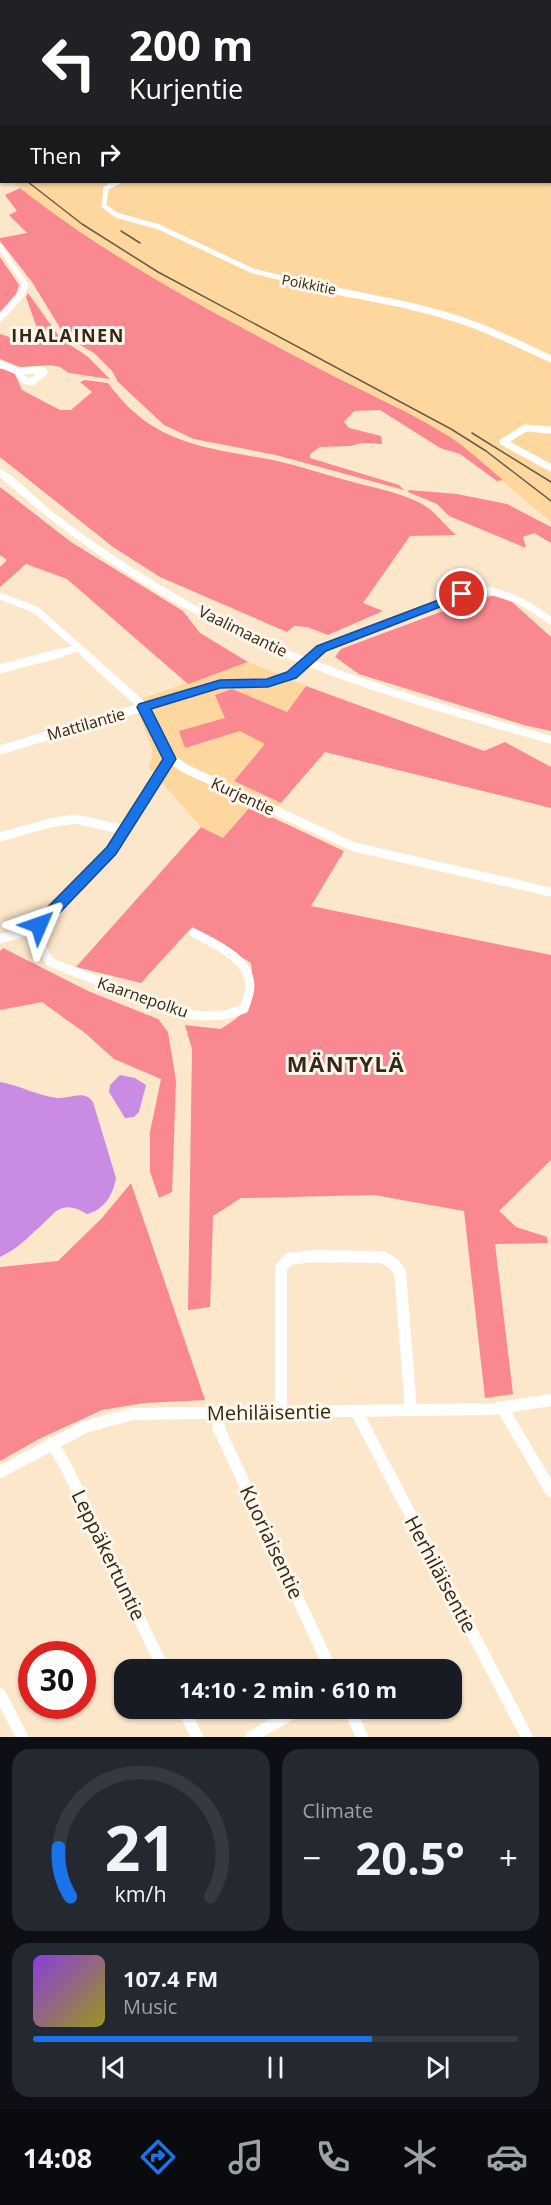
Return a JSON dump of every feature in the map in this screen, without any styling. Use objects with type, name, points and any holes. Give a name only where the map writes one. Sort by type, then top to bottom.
[{"type":"main road","name":"Vaalimaantie","points":[[0,472],[79,537],[136,575],[222,621],[308,661],[375,687],[551,740]]},
{"type":"street","name":"Poikkitie","points":[[116,183],[106,188],[104,206],[118,217],[161,228],[267,276],[375,297],[455,318],[551,359]]},
{"type":"street","points":[[0,247],[25,284],[21,296],[0,318]]},
{"type":"street","points":[[0,364],[17,371]]},
{"type":"street","points":[[551,430],[536,426],[525,427],[503,442],[551,468]]},
{"type":"street","name":"Mattilantie","points":[[0,750],[220,684],[268,683],[292,675],[322,648],[478,589],[493,589],[513,596],[526,602],[551,621]]},
{"type":"street","points":[[0,596],[36,610],[144,707],[169,759],[111,851],[64,902],[48,919],[31,929],[0,939]]},
{"type":"street","points":[[0,669],[79,648]]},
{"type":"street","name":"Kurjentie","points":[[169,759],[354,847],[551,892]]},
{"type":"street","points":[[0,837],[50,823],[76,819],[124,830]]},
{"type":"street","name":"Kaarnepolku","points":[[31,929],[50,962],[179,1013],[203,1016],[225,1015],[244,1008],[250,986],[243,968],[233,954],[194,933]]},
{"type":"street","points":[[281,1411],[281,1268],[289,1259],[313,1256],[383,1257],[394,1263],[400,1272],[411,1410]]},
{"type":"street","name":"Mehiläisentie","points":[[0,1472],[85,1427],[132,1414],[503,1408],[551,1400]]},
{"type":"street","points":[[503,1408],[551,1491]]},
{"type":"street","name":"Herhiläisentie","points":[[356,1411],[527,1737]]},
{"type":"street","name":"Kuoriaisentie","points":[[217,1413],[219,1429],[326,1659]]},
{"type":"street","name":"Leppäkertuntie","points":[[52,1443],[65,1465],[159,1659]]},
{"type":"street","points":[[0,1694],[22,1737]]},
{"type":"street","points":[[188,1719],[197,1737]]},
{"type":"street","points":[[251,1737],[282,1719]]},
{"type":"street","points":[[354,1719],[362,1737]]},
{"type":"shaded area","points":[[13,183],[551,183],[551,522],[451,438],[400,409],[152,280],[45,208]]},
{"type":"shaded area","points":[[20,188],[90,239],[164,284],[450,437],[503,480],[497,481],[460,454],[440,448],[380,410],[354,411],[344,422],[349,428],[381,436],[382,444],[362,443],[350,446],[320,447],[310,454],[310,458],[399,485],[404,490],[276,455],[194,439],[164,425],[118,382],[112,371],[94,353],[65,336],[32,282],[0,241],[0,238],[27,233],[9,215],[17,211],[5,195]]},
{"type":"shaded area","points":[[0,257],[19,285],[16,294],[0,312]]},
{"type":"shaded area","points":[[28,293],[61,339],[87,356],[110,379],[69,373],[60,367],[50,365],[20,367],[0,359],[0,334],[12,338],[39,334],[26,297]]},
{"type":"shaded area","points":[[4,368],[15,374],[22,390],[60,410],[71,410],[92,392],[80,382],[85,380],[108,383],[125,404],[143,419],[182,440],[224,451],[283,462],[386,490],[418,502],[429,509],[456,535],[410,536],[363,603],[383,611],[328,635],[307,627],[294,626],[287,632],[160,577],[113,547],[0,457],[0,369]]},
{"type":"shaded area","points":[[0,487],[71,542],[183,611],[200,633],[248,662],[188,684],[67,579],[26,564],[0,587],[0,567],[7,560],[0,555]]},
{"type":"shaded area","points":[[409,490],[457,494],[507,504],[551,527],[551,543],[534,533],[523,537],[526,548],[449,516],[437,504],[408,492]]},
{"type":"shaded area","points":[[494,596],[512,602],[551,637],[551,731],[524,725],[359,674],[335,657],[341,649],[478,598]]},
{"type":"shaded area","points":[[248,662],[306,686],[287,712],[225,718],[185,748],[240,731],[266,744],[234,781],[281,803],[270,815],[249,807],[223,838],[201,827],[148,767],[152,749],[134,701]]},
{"type":"shaded area","points":[[306,686],[484,751],[505,742],[551,767],[551,808],[325,752],[281,803],[234,781],[265,744],[240,731],[185,748],[179,731],[225,718],[215,695],[232,689],[287,712]]},
{"type":"shaded area","points":[[250,807],[344,851],[311,906],[551,955],[551,1160],[499,1211],[516,1227],[547,1237],[548,1243],[495,1244],[513,1394],[485,1398],[464,1211],[374,1195],[241,1198],[213,1216],[210,1307],[188,1310],[192,1049],[185,1025],[221,1029],[241,1015],[251,1003],[253,996],[251,963],[192,927],[141,983],[76,967],[201,827],[223,838]]},
{"type":"shaded area","points":[[3,948],[88,991],[158,1019],[168,1032],[176,1081],[172,1192],[159,1198],[150,1172],[150,1132],[161,1079],[114,1059],[85,1033],[42,1002],[0,1010],[0,951]]},
{"type":"shaded area","points":[[120,1075],[135,1078],[146,1085],[139,1112],[134,1117],[125,1118],[109,1092],[110,1085]]},
{"type":"shaded area","points":[[0,1082],[50,1097],[81,1095],[89,1098],[93,1102],[116,1178],[110,1196],[98,1209],[87,1214],[70,1207],[58,1210],[23,1242],[0,1257]]},
{"type":"shaded area","points":[[131,1183],[205,1400],[144,1403],[102,1410],[39,1439],[0,1461],[0,1267],[58,1261],[102,1218]]},
{"type":"railway","points":[[29,183],[82,224],[158,272],[451,429],[486,451],[551,501]]},
{"type":"railway","points":[[121,231],[140,243]]},
{"type":"railway","points":[[472,433],[551,482]]},
{"type":"district","name":"IHALAINEN","points":[[68,335]]},
{"type":"district","name":"MÄNTYLÄ","points":[[346,1063]]},
{"type":"route","points":[[39,925],[48,919],[111,851],[169,759],[144,707],[220,684],[268,683],[292,675],[322,648],[462,594]]}]
